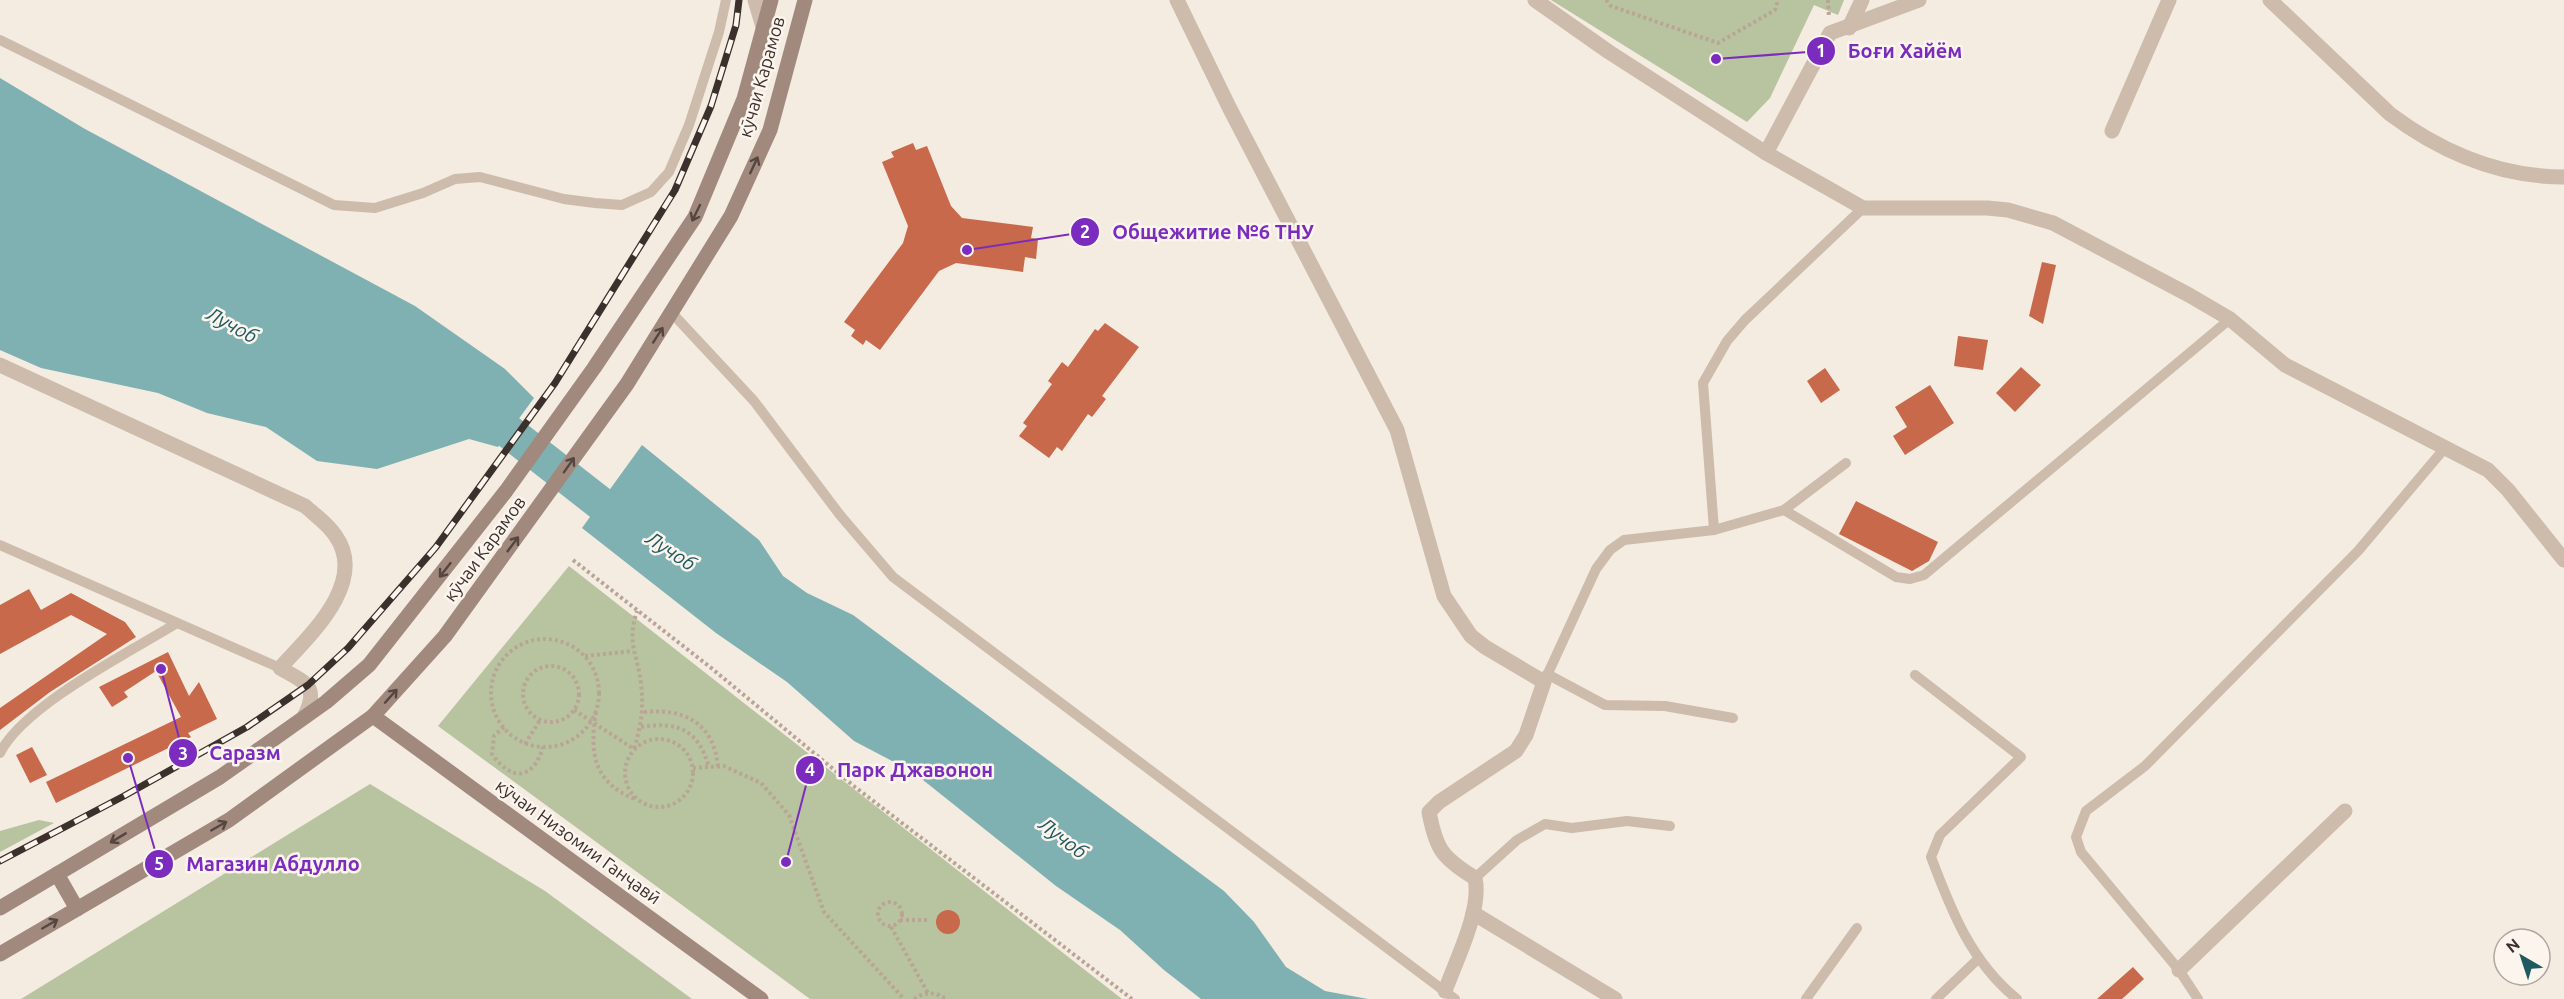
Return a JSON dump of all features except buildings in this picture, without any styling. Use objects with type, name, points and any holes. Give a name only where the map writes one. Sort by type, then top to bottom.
[{"type":"main road","name":"кӯчаи Карамов","points":[[0,908],[220,777],[304,717],[369,665],[506,490],[594,368],[695,217],[744,99],[771,0]]},
{"type":"main road","name":"кӯчаи Карамов","points":[[0,954],[229,820],[373,716],[444,636],[536,513],[627,384],[731,216],[770,130],[805,0]]},
{"type":"main road","name":"кӯчаи Низомии Ганҷавӣ","points":[[373,716],[761,999]]},
{"type":"main road","points":[[57,874],[77,909]]},
{"type":"street","points":[[754,0],[764,30]]},
{"type":"street","points":[[1177,0],[1228,108],[1396,430],[1444,596],[1472,636],[1485,647],[1546,678],[1526,735],[1516,751],[1439,802],[1429,812],[1438,849],[1451,863],[1475,878],[1477,886],[1473,913],[1450,995]]},
{"type":"street","points":[[1535,0],[1609,52],[1766,153],[1863,208],[2008,210],[2053,223],[2189,295],[2230,319],[2285,365],[2488,470],[2508,490],[2564,560]]},
{"type":"street","points":[[1849,27],[1862,0]]},
{"type":"street","points":[[1766,153],[1830,33],[1919,0]]},
{"type":"street","points":[[2112,131],[2169,0]]},
{"type":"street","points":[[2270,0],[2390,114],[2410,129],[2455,153],[2498,169],[2532,177],[2564,177]]},
{"type":"street","points":[[0,365],[305,506],[336,535],[346,567],[337,598],[280,668],[308,685],[312,694],[311,703],[304,717]]},
{"type":"street","points":[[2179,970],[2345,811]]},
{"type":"street","points":[[1473,913],[1615,999]]},
{"type":"lane","points":[[0,40],[334,205],[375,208],[423,193],[455,179],[480,177],[564,199],[622,205],[651,192],[669,172],[689,125],[719,32],[726,0]]},
{"type":"lane","points":[[1714,530],[1703,383],[1728,341],[1745,320],[1863,208]]},
{"type":"lane","points":[[672,313],[754,401],[840,515],[892,576],[1450,995]]},
{"type":"lane","points":[[1784,510],[1896,577],[1910,579],[1924,575],[2230,319]]},
{"type":"lane","points":[[2198,999],[2179,970],[2081,852],[2076,837],[2079,822],[2086,810],[2145,766],[2258,648],[2358,551],[2444,449]]},
{"type":"lane","points":[[1733,718],[1665,706],[1605,705],[1546,678],[1596,569],[1610,550],[1624,540],[1714,530],[1784,510],[1846,464]]},
{"type":"lane","points":[[0,545],[280,668]]},
{"type":"lane","points":[[0,753],[5,743],[42,706],[177,623]]},
{"type":"lane","points":[[1915,675],[2021,757],[1940,835],[1931,857],[1953,915],[1978,959],[1999,985],[2017,999]]},
{"type":"lane","points":[[1475,878],[1517,840],[1545,824],[1572,828],[1628,821],[1670,826]]},
{"type":"lane","points":[[1806,999],[1857,928]]},
{"type":"lane","points":[[1936,999],[1978,959]]},
{"type":"path","points":[[1606,0],[1611,6],[1718,43],[1775,10],[1778,0]]},
{"type":"path","points":[[573,560],[710,667],[855,787],[1132,999]]},
{"type":"path","points":[[637,611],[630,631],[641,682],[644,712],[634,749],[624,770],[630,792],[638,800]]},
{"type":"path","points":[[593,721],[577,736],[561,744],[543,747],[525,744],[504,728],[492,704],[491,686],[496,668],[507,655],[521,645],[537,639],[555,640],[571,645],[585,656],[594,671],[599,689],[593,721],[595,757],[602,775],[615,791],[649,806],[672,805],[689,790],[693,768],[690,758],[675,742],[654,739],[634,749]]},
{"type":"path","points":[[585,656],[633,651]]},
{"type":"path","points":[[558,667],[573,676],[579,693],[574,710],[559,721],[540,720],[532,715],[523,698],[527,680],[540,668],[558,667]]},
{"type":"path","points":[[574,710],[634,749]]},
{"type":"path","points":[[644,712],[665,710],[683,714],[702,728],[716,748],[718,767]]},
{"type":"path","points":[[525,744],[540,720]]},
{"type":"path","points":[[641,727],[658,724],[675,726],[693,735],[705,752],[709,768]]},
{"type":"path","points":[[504,728],[494,736],[492,754],[501,767],[514,775],[524,773],[539,761],[543,747]]},
{"type":"path","points":[[693,768],[724,766],[761,783],[789,815],[824,912],[904,999]]},
{"type":"path","points":[[900,920],[902,912],[898,904],[890,901],[882,904],[878,911],[878,919],[883,925],[891,927],[928,993]]},
{"type":"path","points":[[891,927],[900,920],[930,920]]},
{"type":"path","points":[[914,999],[928,993],[946,999]]},
{"type":"green space","points":[[1551,0],[1844,0],[1838,15],[1814,5],[1770,98],[1747,122]]},
{"type":"green space","points":[[569,566],[1122,999],[810,999],[438,726]]},
{"type":"green space","points":[[370,784],[545,891],[692,999],[21,999]]},
{"type":"green space","points":[[39,820],[54,823],[0,852],[0,831]]},
{"type":"water","points":[[0,78],[85,129],[415,306],[505,369],[534,398],[498,447],[469,439],[377,469],[317,461],[266,427],[207,413],[158,393],[41,368],[0,350]]},
{"type":"water","points":[[642,445],[759,540],[783,576],[807,593],[853,615],[1224,891],[1254,922],[1286,967],[1325,991],[1368,999],[1201,999],[1164,970],[1120,930],[1056,886],[913,772],[854,741],[787,682],[716,633],[582,528]]},
{"type":"waterway","name":"Лучоб","points":[[472,403],[639,531]]},
{"type":"railway","points":[[0,861],[124,796],[247,727],[308,685],[348,648],[436,547],[555,383],[675,190],[711,106],[736,25],[739,0]]},
{"type":"place","name":"Боғи Хайём","points":[[1716,59]]},
{"type":"place","name":"Общежитие №6 ТНУ","points":[[967,250]]},
{"type":"place","name":"Саразм","points":[[161,669]]},
{"type":"place","name":"Магазин Абдулло","points":[[128,758]]},
{"type":"place","name":"Парк Джавонон","points":[[786,862]]}]
